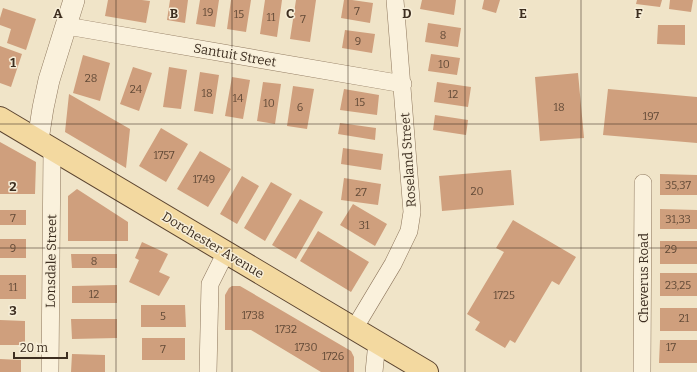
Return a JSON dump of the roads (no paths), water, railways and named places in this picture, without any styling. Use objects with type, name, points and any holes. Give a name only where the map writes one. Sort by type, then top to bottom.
[{"type":"main road","name":"Dorchester Avenue","points":[[0,118],[427,372]]},
{"type":"street","points":[[45,145],[43,108],[49,80],[74,0]]},
{"type":"street","name":"Roseland Street","points":[[354,329],[393,264],[409,230],[412,212],[403,84],[395,0]]},
{"type":"street","name":"Santuit Street","points":[[66,26],[403,84]]},
{"type":"street","name":"Lonsdale Street","points":[[45,145],[50,372]]},
{"type":"street","name":"Cheverus Road","points":[[642,372],[643,183]]},
{"type":"street","points":[[208,372],[210,284],[226,252]]},
{"type":"street","points":[[374,372],[377,342]]}]
